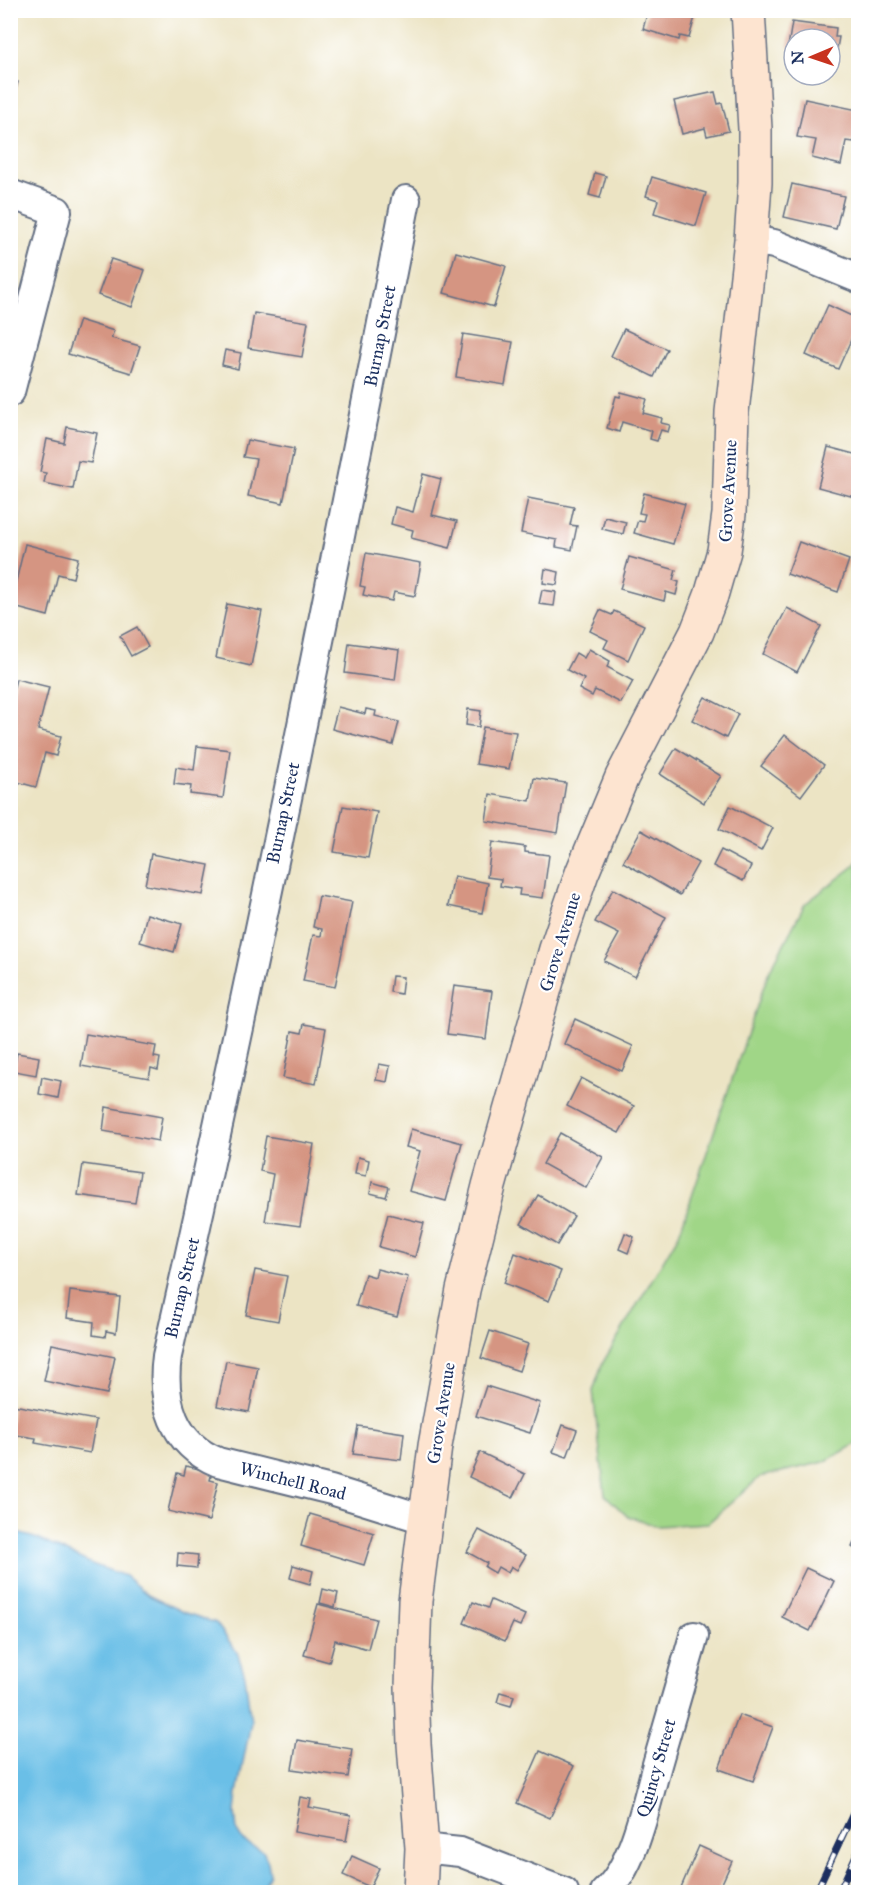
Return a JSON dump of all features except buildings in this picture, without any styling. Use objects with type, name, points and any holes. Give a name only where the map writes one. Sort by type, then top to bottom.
[{"type":"street","name":"Grove Avenue","points":[[420,1893],[422,1848],[414,1744],[412,1643],[424,1519],[448,1365],[463,1290],[489,1186],[556,949],[582,873],[622,777],[697,632],[719,572],[724,551],[729,514],[732,412],[751,240],[755,157],[748,10]]},
{"type":"street","points":[[10,194],[57,211],[10,392]]},
{"type":"street","name":"Burnap Street","points":[[174,1424],[165,1381],[167,1356],[325,616],[406,200]]},
{"type":"street","points":[[751,240],[774,244],[858,278]]},
{"type":"street","name":"Winchell Road","points":[[174,1424],[184,1438],[202,1454],[219,1462],[332,1490],[424,1519]]},
{"type":"street","name":"Quincy Street","points":[[605,1893],[620,1875],[637,1836],[694,1636]]},
{"type":"street","points":[[422,1848],[460,1852],[564,1893]]},
{"type":"green space","points":[[858,860],[858,1443],[824,1462],[760,1477],[708,1523],[657,1526],[627,1516],[605,1495],[593,1391],[602,1364],[679,1234],[768,974],[805,904],[853,867]]},
{"type":"water","points":[[11,1531],[38,1539],[92,1564],[125,1576],[148,1595],[183,1612],[216,1623],[237,1652],[245,1676],[251,1722],[235,1812],[237,1831],[243,1841],[263,1851],[268,1862],[270,1874],[261,1892],[11,1892]]},
{"type":"railway","points":[[816,1892],[858,1803]]},
{"type":"railway","points":[[839,1892],[858,1851]]}]
